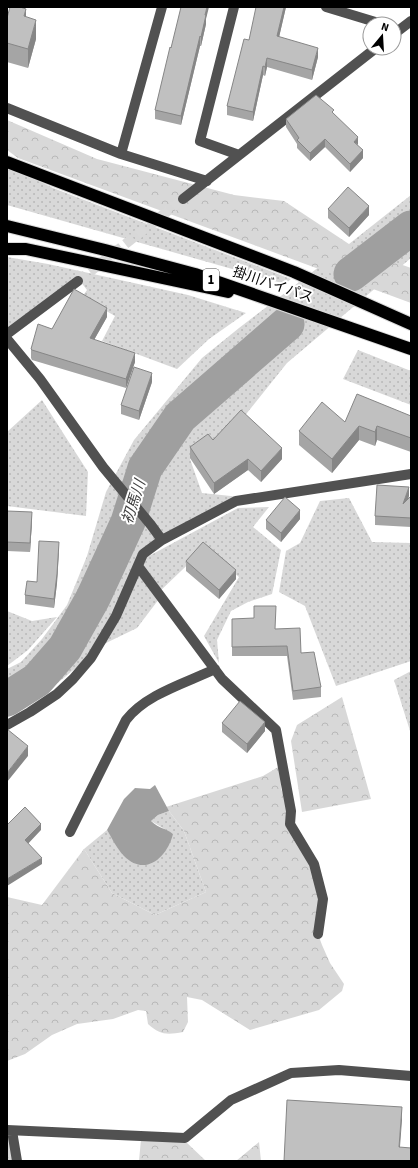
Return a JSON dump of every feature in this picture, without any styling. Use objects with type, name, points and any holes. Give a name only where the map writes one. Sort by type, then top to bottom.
[{"type":"highway","points":[[7,162],[294,272],[411,324]]},
{"type":"highway","name":"掛川バイパス","points":[[7,226],[195,274],[411,349]]},
{"type":"highway","points":[[7,249],[26,250],[284,304]]},
{"type":"street","points":[[121,154],[162,7]]},
{"type":"street","points":[[234,7],[200,141],[239,155]]},
{"type":"street","points":[[326,7],[362,18]]},
{"type":"street","points":[[402,26],[411,21]]},
{"type":"street","points":[[183,199],[366,56]]},
{"type":"street","points":[[7,108],[121,154],[207,181]]},
{"type":"street","points":[[7,334],[78,281]]},
{"type":"street","points":[[7,339],[40,380],[103,467],[154,528],[162,540]]},
{"type":"street","points":[[7,725],[57,694],[73,679],[91,658],[116,616],[143,554],[162,540],[236,501],[411,474]]},
{"type":"street","points":[[138,566],[222,680],[276,730],[291,811],[290,824],[314,864],[323,899],[318,934]]},
{"type":"street","points":[[70,832],[126,720],[131,713],[149,700],[215,669]]},
{"type":"street","points":[[17,1161],[10,1130],[185,1138],[231,1100],[291,1073],[339,1070],[411,1076]]},
{"type":"green space","points":[[7,120],[97,159],[234,195],[284,201],[355,248],[411,268],[411,303],[18,158],[7,150]]},
{"type":"green space","points":[[7,165],[53,188],[291,279],[285,284],[7,205]]},
{"type":"green space","points":[[411,195],[411,258],[287,363],[247,413],[213,444],[190,459],[202,493],[250,498],[160,537],[149,556],[238,508],[269,507],[253,527],[281,550],[272,594],[248,602],[231,611],[217,640],[219,663],[204,636],[239,577],[204,549],[158,593],[159,599],[137,628],[106,643],[37,700],[7,718],[7,669],[21,662],[42,639],[67,605],[87,556],[106,492],[134,440],[202,358]]},
{"type":"green space","points":[[7,257],[48,264],[188,295],[246,313],[209,339],[177,369],[102,341],[115,316],[82,297],[87,290],[77,277],[7,332]]},
{"type":"green space","points":[[358,350],[411,371],[411,405],[343,379]]},
{"type":"green space","points":[[42,400],[88,472],[86,516],[7,506],[7,432]]},
{"type":"green space","points":[[349,498],[372,542],[411,543],[411,661],[336,686],[305,606],[279,592],[286,551],[300,543],[320,501]]},
{"type":"green space","points":[[7,611],[32,621],[57,617],[28,650],[7,666]]},
{"type":"green space","points":[[411,671],[411,734],[394,680]]},
{"type":"green space","points":[[342,697],[371,799],[302,812],[291,741],[297,725]]},
{"type":"green space","points":[[280,766],[281,789],[291,811],[288,823],[307,853],[319,901],[318,934],[330,963],[344,984],[342,991],[319,1010],[250,1030],[202,1000],[187,997],[188,1022],[183,1032],[168,1034],[160,1032],[148,1024],[146,1011],[138,1010],[113,1019],[77,1024],[52,1035],[25,1054],[7,1061],[7,897],[42,905],[84,849],[112,893],[155,915],[206,892],[184,831],[166,807],[263,776]]},
{"type":"green space","points":[[169,811],[184,831],[206,892],[155,915],[112,893],[84,849],[107,830],[123,855],[173,834],[151,821],[158,815]]},
{"type":"green space","points":[[12,1131],[17,1161],[7,1161],[7,1133]]},
{"type":"green space","points":[[141,1139],[186,1142],[206,1161],[139,1161]]},
{"type":"green space","points":[[259,1142],[261,1161],[236,1161]]},
{"type":"shaded area","points":[[17,683],[32,695],[7,706],[7,687]]},
{"type":"shaded area","points":[[155,785],[169,811],[158,815],[151,821],[157,826],[173,834],[166,851],[160,857],[147,865],[140,865],[132,862],[124,856],[107,830],[124,799],[135,788],[150,789]]},
{"type":"building","points":[[10,7],[20,7],[26,9],[24,16],[36,20],[28,49],[7,43],[7,18]]},
{"type":"building","points":[[181,7],[207,7],[181,116],[155,110]]},
{"type":"building","points":[[256,7],[284,7],[277,36],[318,48],[312,70],[267,58],[265,67],[263,66],[253,112],[227,106],[244,39],[249,40]]},
{"type":"building","points":[[316,95],[334,110],[332,112],[358,137],[354,142],[363,150],[350,164],[325,139],[310,153],[297,140],[299,138],[286,119]]},
{"type":"building","points":[[348,187],[369,206],[349,228],[328,209]]},
{"type":"building","points":[[74,289],[107,308],[90,338],[135,353],[126,379],[31,349],[38,324],[52,329]]},
{"type":"building","points":[[134,367],[152,373],[139,411],[121,405]]},
{"type":"building","points":[[357,394],[411,416],[411,438],[377,426],[375,432],[359,426],[332,459],[299,431],[322,402],[345,422]]},
{"type":"building","points":[[241,410],[282,448],[261,471],[248,459],[214,483],[190,447],[208,434],[213,440]]},
{"type":"building","points":[[377,485],[409,487],[403,504],[411,496],[411,518],[375,516]]},
{"type":"building","points":[[285,497],[300,510],[281,533],[266,520]]},
{"type":"building","points":[[7,511],[32,512],[30,543],[7,542]]},
{"type":"building","points":[[39,541],[59,542],[54,599],[25,595],[27,581],[37,582]]},
{"type":"building","points":[[203,542],[236,570],[219,590],[186,561]]},
{"type":"building","points":[[254,606],[276,606],[275,629],[300,628],[301,653],[314,652],[321,687],[293,691],[287,646],[232,647],[232,619],[254,618]]},
{"type":"building","points":[[240,701],[265,722],[247,744],[222,723]]},
{"type":"building","points":[[7,729],[28,746],[7,773]]},
{"type":"building","points":[[25,807],[41,824],[25,840],[42,858],[7,879],[7,825]]},
{"type":"building","points":[[287,1100],[402,1107],[399,1147],[411,1148],[411,1161],[284,1161]]},
{"type":"waterway","name":"初馬川","points":[[351,274],[411,228]]},
{"type":"waterway","name":"初馬川","points":[[7,699],[37,680],[65,648],[93,598],[128,522],[145,468],[180,417],[287,324]]},
{"type":"tunnel","points":[[78,281],[183,199]]}]
